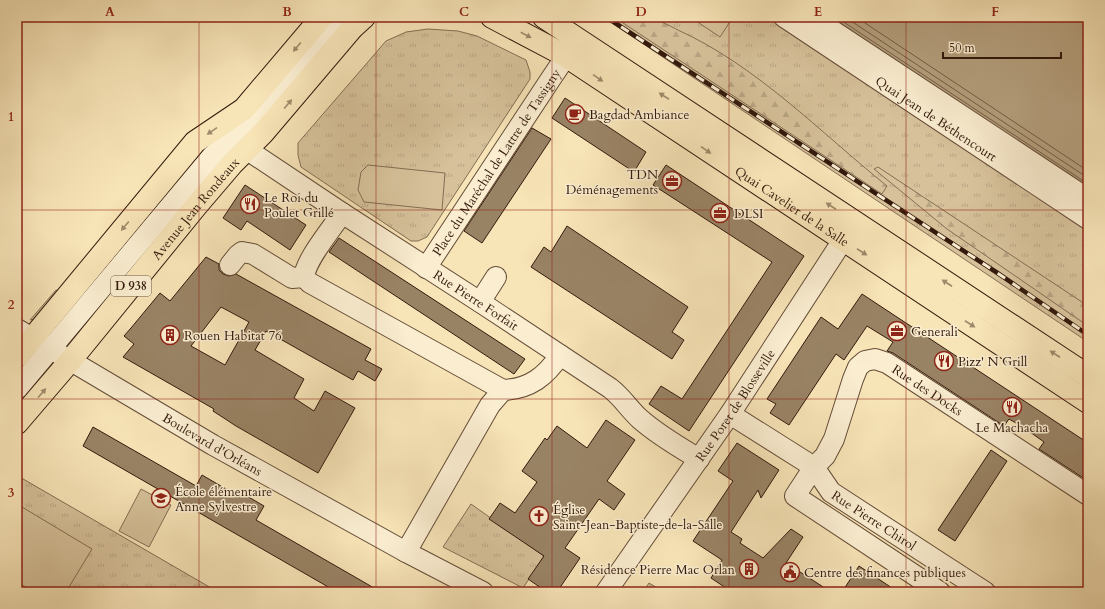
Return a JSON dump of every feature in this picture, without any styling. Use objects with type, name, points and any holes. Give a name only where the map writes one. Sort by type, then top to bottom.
[{"type":"main road","name":"Avenue Jean Rondeaux","points":[[27,348],[195,142],[244,109],[322,17]]},
{"type":"main road","name":"Avenue Jean Rondeaux","points":[[17,423],[197,206],[246,149],[263,133],[354,26],[364,17]]},
{"type":"main road","name":"Quai Cavelier de la Salle","points":[[492,17],[572,48],[869,231],[1088,376]]},
{"type":"main road","name":"Quai Cavelier de la Salle","points":[[544,17],[572,48],[843,240],[1088,402]]},
{"type":"street","name":"Avenue Jean Rondeaux","points":[[17,389],[27,348],[213,155],[267,105],[341,17]]},
{"type":"street","name":"Quai Jean de Béthencourt","points":[[784,17],[1088,219]]},
{"type":"street","name":"Quai Jean de Béthencourt","points":[[812,17],[1088,199]]},
{"type":"street","name":"Place du Maréchal de Lattre de Tassigny","points":[[426,268],[572,48]]},
{"type":"street","name":"Rue Pierre Forfait","points":[[246,149],[615,392],[650,428],[699,459]]},
{"type":"street","points":[[342,213],[311,258],[304,271],[304,277],[310,283],[503,390],[516,389],[526,386],[544,375],[552,367],[560,355]]},
{"type":"street","name":"Rue Poret de Blosseville","points":[[606,592],[730,414],[843,240],[848,235],[856,231],[869,231]]},
{"type":"street","points":[[230,265],[238,254],[242,252],[253,254],[292,278],[304,277]]},
{"type":"street","points":[[480,302],[496,277]]},
{"type":"street","name":"Boulevard d'Orléans","points":[[27,348],[63,369],[213,445],[406,552],[483,592]]},
{"type":"street","name":"Rue des Docks","points":[[940,592],[795,496],[814,467],[825,456],[834,439],[858,367],[865,361],[875,359],[887,363],[1088,495]]},
{"type":"street","points":[[406,552],[490,405],[503,390]]},
{"type":"street","name":"Rue Pierre Chirol","points":[[730,414],[814,467],[831,492],[964,587],[985,592]]},
{"type":"green space","points":[[603,17],[826,17],[1088,189],[1088,342]]},
{"type":"green space","points":[[614,17],[640,17],[657,20],[707,45],[735,62],[787,101],[887,186],[882,194]]},
{"type":"green space","points":[[690,17],[733,17],[720,37]]},
{"type":"green space","points":[[428,29],[458,31],[477,36],[526,60],[530,72],[530,79],[427,237],[418,241],[411,241],[301,167],[298,155],[298,143],[386,41],[406,32]]},
{"type":"green space","points":[[200,147],[204,150],[142,225],[139,222]]},
{"type":"green space","points":[[368,165],[445,173],[442,210],[364,202],[358,190],[361,172]]},
{"type":"green space","points":[[878,167],[1088,306],[1088,326],[947,229],[874,169]]},
{"type":"green space","points":[[56,290],[61,293],[36,319],[30,320]]},
{"type":"green space","points":[[18,476],[218,592],[24,592],[17,587]]},
{"type":"green space","points":[[141,489],[171,505],[149,547],[119,531]]},
{"type":"green space","points":[[471,504],[544,556],[523,588],[443,547]]},
{"type":"green space","points":[[22,507],[92,549],[66,592],[34,592],[17,582],[17,515]]},
{"type":"green space","points":[[649,583],[664,592],[643,592]]},
{"type":"water","points":[[828,17],[1088,17],[1088,189]]},
{"type":"building","points":[[565,98],[646,152],[634,172],[552,118]]},
{"type":"building","points":[[532,128],[551,139],[482,243],[464,231]]},
{"type":"building","points":[[666,165],[804,256],[689,431],[649,404],[661,386],[682,399],[772,262],[653,185]]},
{"type":"building","points":[[245,185],[306,225],[290,250],[247,221],[241,230],[223,218]]},
{"type":"building","points":[[567,226],[688,307],[672,332],[684,340],[672,359],[531,267],[544,247],[551,252]]},
{"type":"building","points":[[339,238],[525,359],[514,374],[329,252]]},
{"type":"building","points":[[206,257],[219,264],[219,270],[223,274],[229,276],[236,274],[371,349],[365,360],[382,369],[375,381],[358,371],[353,380],[266,331],[255,350],[304,379],[294,398],[314,411],[325,391],[355,408],[318,473],[236,426],[213,411],[214,409],[123,357],[134,344],[124,336],[160,293],[170,301]],"holes":[[[221,307],[249,322],[225,365],[191,346]]]},
{"type":"building","points":[[862,294],[1088,443],[1088,481],[1039,449],[1044,442],[1023,427],[1009,419],[1004,426],[893,353],[887,351],[893,342],[867,326],[844,360],[836,354],[789,425],[770,413],[776,404],[767,399],[821,317],[838,329]]},
{"type":"building","name":"Église Saint-Jean-Baptiste-de-la-Salle","points":[[606,420],[635,440],[607,481],[625,494],[614,510],[599,499],[565,548],[580,558],[557,592],[547,592],[528,579],[544,556],[489,519],[500,503],[515,513],[537,482],[522,471],[545,438],[547,440],[557,426],[587,448]]},
{"type":"building","points":[[93,427],[196,486],[202,475],[238,496],[240,492],[264,506],[256,520],[381,592],[337,592],[83,446]]},
{"type":"building","points":[[737,443],[779,470],[761,498],[758,490],[731,532],[742,539],[740,543],[763,558],[791,529],[803,537],[786,563],[831,592],[732,592],[711,578],[722,560],[693,541],[733,481],[718,471]]},
{"type":"building","points":[[991,450],[1007,461],[955,541],[938,530]]},
{"type":"building","points":[[859,566],[898,592],[842,592]]},
{"type":"railway","points":[[606,17],[996,272],[1088,335]]},
{"type":"place","name":"Bagdad Ambiance","points":[[575,114]]},
{"type":"place","name":"TDN Déménagements","points":[[672,181]]},
{"type":"place","name":"Le Roi du Poulet Grillé","points":[[250,204]]},
{"type":"place","name":"DLSI","points":[[720,213]]},
{"type":"place","name":"Generali","points":[[897,331]]},
{"type":"place","name":"Rouen Habitat 76","points":[[170,335]]},
{"type":"place","name":"Pizz' N Grill","points":[[944,361]]},
{"type":"place","name":"Le Machacha","points":[[1012,407]]},
{"type":"place","name":"École élémentaire Anne Sylvestre","points":[[161,498]]},
{"type":"place","name":"Église Saint-Jean-Baptiste-de-la-Salle","points":[[539,516]]},
{"type":"place","name":"Résidence Pierre Mac Orlan","points":[[749,569]]},
{"type":"place","name":"Centre des finances publiques","points":[[790,572]]}]
